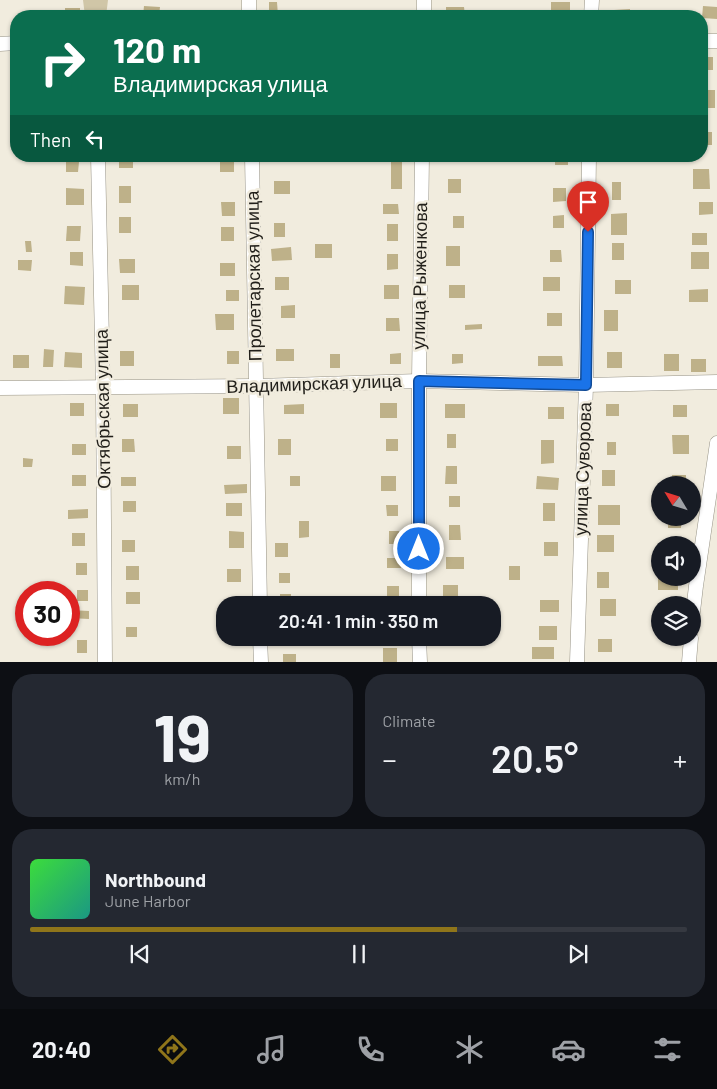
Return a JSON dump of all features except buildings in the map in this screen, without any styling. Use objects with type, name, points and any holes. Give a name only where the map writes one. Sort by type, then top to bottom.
[{"type":"street","name":"Октябрьская улица","points":[[98,162],[103,388],[105,662]]},
{"type":"street","name":"Пролетарская улица","points":[[252,162],[260,596]]},
{"type":"street","name":"улица Рыженкова","points":[[419,596],[422,162]]},
{"type":"street","name":"улица Суворова","points":[[577,662],[586,385],[589,162]]},
{"type":"street","name":"Владимирская улица","points":[[0,388],[257,386],[419,381],[586,385],[717,382]]},
{"type":"street","points":[[695,596],[717,443]]},
{"type":"street","points":[[260,646],[261,662]]},
{"type":"street","points":[[420,646],[420,662]]},
{"type":"street","points":[[689,662],[690,646]]},
{"type":"shaded area","points":[[83,0],[108,0],[107,10],[84,10]]},
{"type":"route","points":[[419,549],[419,381],[586,385],[588,232]]}]
